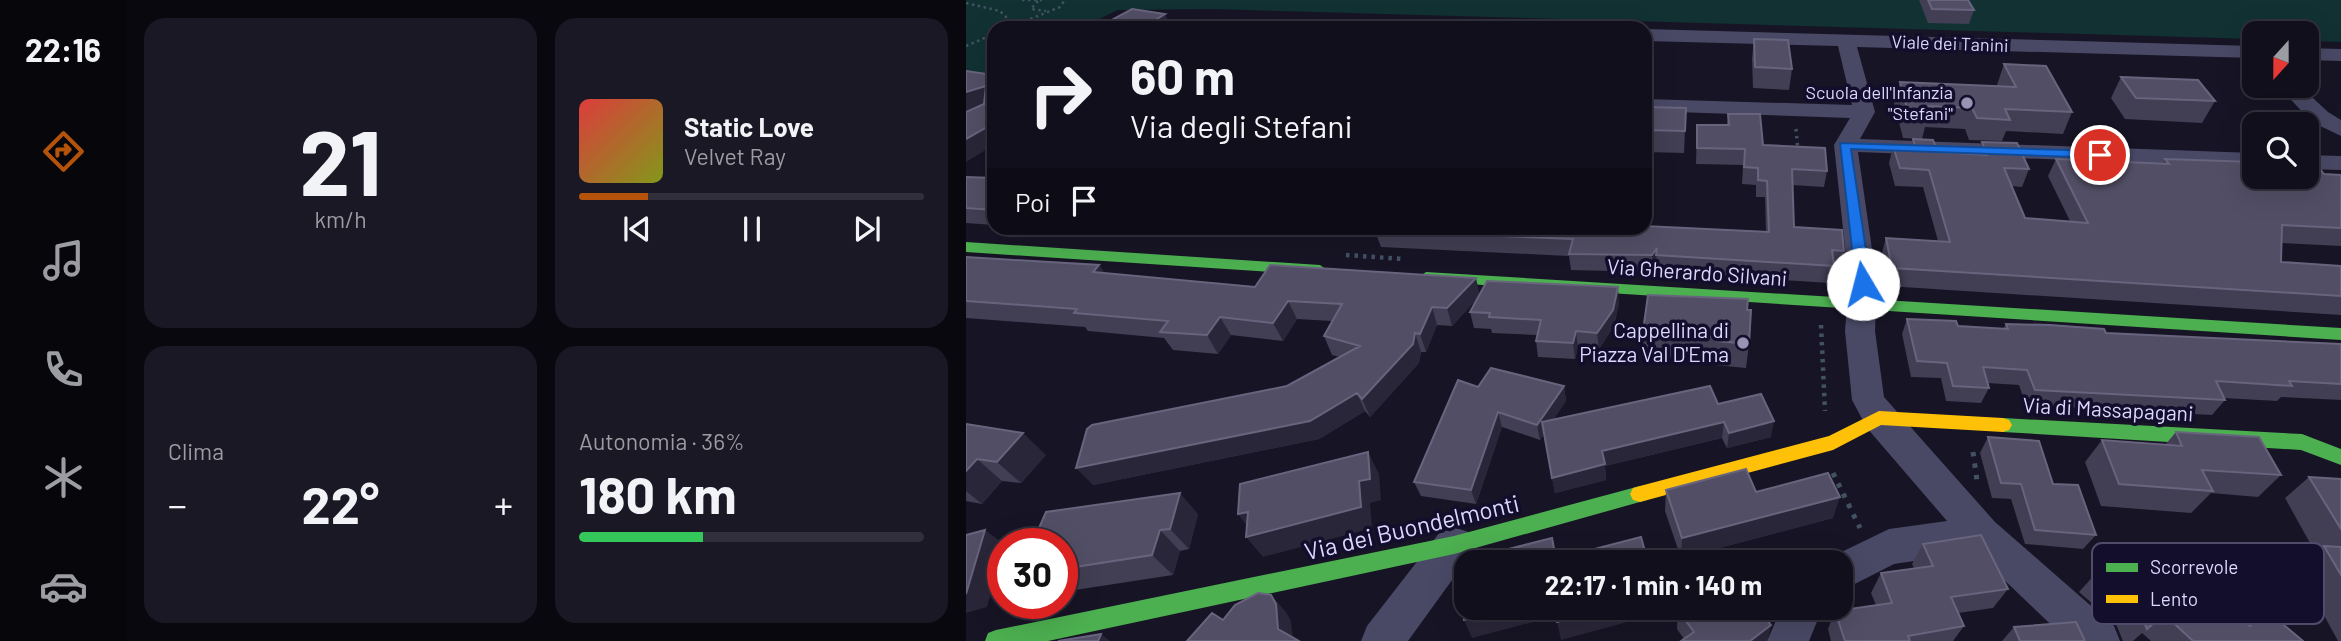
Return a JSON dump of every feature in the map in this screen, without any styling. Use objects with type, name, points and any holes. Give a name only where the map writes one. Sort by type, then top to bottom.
[{"type":"main road","points":[[966,247],[1338,271]]},
{"type":"main road","name":"Via Gherardo Silvani","points":[[1406,275],[2341,334]]},
{"type":"main road","name":"Via di Massapagani","points":[[1879,418],[2302,442],[2341,457]]},
{"type":"main road","name":"Via dei Buondelmonti","points":[[996,641],[1454,545],[1833,442],[1879,418]]},
{"type":"street","name":"Viale dei Tanini","points":[[1652,35],[2242,53]]},
{"type":"street","points":[[1846,41],[1864,113],[1845,145],[1863,284],[1860,331],[1864,384],[1868,400],[1879,418],[1982,534],[2099,641]]},
{"type":"street","points":[[2319,54],[2341,55]]},
{"type":"street","points":[[2300,98],[2320,117],[2341,129]]},
{"type":"street","points":[[1652,105],[1864,113]]},
{"type":"street","points":[[1845,145],[2242,160]]},
{"type":"street","points":[[2319,162],[2341,163]]},
{"type":"street","points":[[1853,566],[1889,547],[1982,534]]},
{"type":"street","points":[[1382,641],[1454,545]]},
{"type":"street","points":[[1788,641],[1797,620]]},
{"type":"path","points":[[1021,0],[1040,1]]},
{"type":"path","points":[[1023,21],[1064,4],[1065,0]]},
{"type":"path","points":[[1040,1],[1031,9],[1049,10]]},
{"type":"path","points":[[966,3],[1000,11],[1006,21]]},
{"type":"path","points":[[966,46],[987,37]]},
{"type":"path","points":[[1962,448],[1972,450],[1978,488]]},
{"type":"green space","points":[[966,0],[2341,0],[2341,42],[2319,41],[2319,21],[2242,21],[2242,39],[1213,9],[1118,10],[1095,21],[987,21],[987,74],[977,79],[966,77]]},
{"type":"building","points":[[1928,0],[1968,0],[1974,10],[1932,9]]},
{"type":"building","points":[[1132,9],[1165,14],[1154,21],[1110,21]]},
{"type":"building","points":[[1754,39],[1788,40],[1792,69],[1755,67]]},
{"type":"building","points":[[2004,64],[2046,66],[2072,112],[2005,109],[2010,120],[1977,118],[1972,108],[1924,106],[1928,117],[1909,116],[1900,82],[2016,87]]},
{"type":"building","points":[[966,71],[987,74],[987,127],[966,139],[966,112],[984,104],[986,86],[966,92]]},
{"type":"building","points":[[2121,77],[2198,80],[2215,101],[2136,98]]},
{"type":"building","points":[[1652,107],[1686,108],[1685,131],[1652,130]]},
{"type":"building","points":[[1728,114],[1760,114],[1763,145],[1825,148],[1827,171],[1792,169],[1794,227],[1842,230],[1844,251],[1832,250],[1834,266],[1656,255],[1657,248],[1652,255],[1569,254],[1573,239],[1474,235],[1652,235],[1652,226],[1769,232],[1767,181],[1758,180],[1758,168],[1744,167],[1745,149],[1697,148],[1697,125],[1729,125]]},
{"type":"building","points":[[1913,139],[1933,140],[1938,152],[1987,155],[1982,142],[2017,143],[2029,169],[2004,168],[2025,218],[2088,223],[2056,159],[2169,164],[2165,159],[2242,162],[2242,189],[2319,189],[2319,168],[2324,174],[2341,175],[2341,228],[2282,225],[2281,262],[2341,266],[2341,296],[1892,268],[1886,238],[1950,242],[1929,170],[1900,168],[1893,146],[1915,147]]},
{"type":"building","points":[[966,177],[987,178],[987,210],[966,208]]},
{"type":"building","points":[[966,257],[1099,265],[1093,272],[1255,287],[1270,265],[1476,278],[1447,308],[1432,307],[1420,334],[1415,333],[1413,344],[1362,399],[1357,393],[1310,421],[1076,468],[1087,429],[1092,425],[1287,386],[1360,346],[1324,336],[1342,304],[1288,301],[1273,323],[1220,317],[1207,335],[1160,332],[1168,321],[1074,313],[1077,309],[966,301]]},
{"type":"building","points":[[1487,281],[1618,287],[1613,310],[1597,333],[1576,331],[1573,343],[1536,341],[1541,320],[1489,317],[1490,313],[1470,312]]},
{"type":"building","points":[[1648,295],[1748,299],[1747,310],[1751,310],[1749,344],[1717,341],[1717,337],[1643,331]]},
{"type":"building","points":[[1907,319],[1956,321],[1958,326],[2008,329],[2006,324],[2050,325],[2104,329],[2106,333],[2341,344],[2341,384],[2289,381],[2292,386],[2216,381],[2225,400],[2035,390],[2027,370],[1983,367],[1989,388],[1953,386],[1947,363],[1917,361]]},
{"type":"building","points":[[1491,368],[1564,386],[1537,425],[1498,412],[1471,490],[1414,482],[1458,380],[1478,387]]},
{"type":"building","points":[[1710,386],[1718,404],[1761,394],[1774,421],[1729,433],[1724,422],[1602,451],[1605,464],[1552,478],[1542,422]]},
{"type":"building","points":[[966,424],[1023,433],[997,462],[977,459],[966,471]]},
{"type":"building","points":[[2176,432],[2259,437],[2281,475],[2202,470],[2213,491],[2119,484],[2102,440],[2182,446]]},
{"type":"building","points":[[1988,437],[2039,441],[2053,484],[2078,485],[2096,535],[2035,530],[2021,484],[2001,483]]},
{"type":"building","points":[[1368,452],[1370,479],[1359,481],[1361,507],[1246,537],[1248,512],[1238,514],[1240,484]]},
{"type":"building","points":[[1746,469],[1756,492],[1828,473],[1840,497],[1682,538],[1666,490]]},
{"type":"building","points":[[2309,477],[2341,479],[2341,529]]},
{"type":"building","points":[[1180,493],[1170,529],[1160,530],[1152,555],[1078,567],[1078,528],[1039,528],[1046,512]]},
{"type":"building","points":[[985,530],[966,594],[966,535]]},
{"type":"building","points":[[1981,535],[2008,589],[1951,597],[1964,626],[1908,636],[1910,641],[1845,641],[1838,620],[1853,620],[1853,608],[1892,603],[1881,573],[1933,566],[1923,544]]},
{"type":"building","points":[[1641,537],[1645,550],[1591,550]]},
{"type":"building","points":[[1552,538],[1554,550],[1505,550]]},
{"type":"building","points":[[2324,546],[2341,547],[2341,575]]},
{"type":"building","points":[[1258,593],[1271,595],[1276,604],[1278,629],[1299,641],[1187,641],[1212,613],[1223,620],[1235,605]]},
{"type":"building","points":[[1685,620],[1767,620],[1771,625],[1750,641],[1681,641],[1694,632]]},
{"type":"building","points":[[2076,622],[2085,641],[2020,641],[2014,627]]},
{"type":"building","points":[[2175,624],[2283,624],[2303,641],[2193,641]]},
{"type":"building","points":[[1101,634],[1098,641],[1058,641]]},
{"type":"traffic: fast","points":[[966,247],[1320,270]]},
{"type":"traffic: fast","points":[[1426,277],[2341,334]]},
{"type":"traffic: fast","points":[[2003,425],[2302,442],[2341,457]]},
{"type":"traffic: fast","points":[[996,641],[1454,545],[1640,494]]},
{"type":"traffic: slow","points":[[1640,494],[1833,442],[1879,418],[2003,425]]},
{"type":"place","name":"Scuola dell'Infanzia \"Stefani\"","points":[[1967,103]]},
{"type":"place","name":"Cappellina di Piazza Val D'Ema","points":[[1743,343]]},
{"type":"route","points":[[1863,284],[1845,145],[2100,155]]}]
